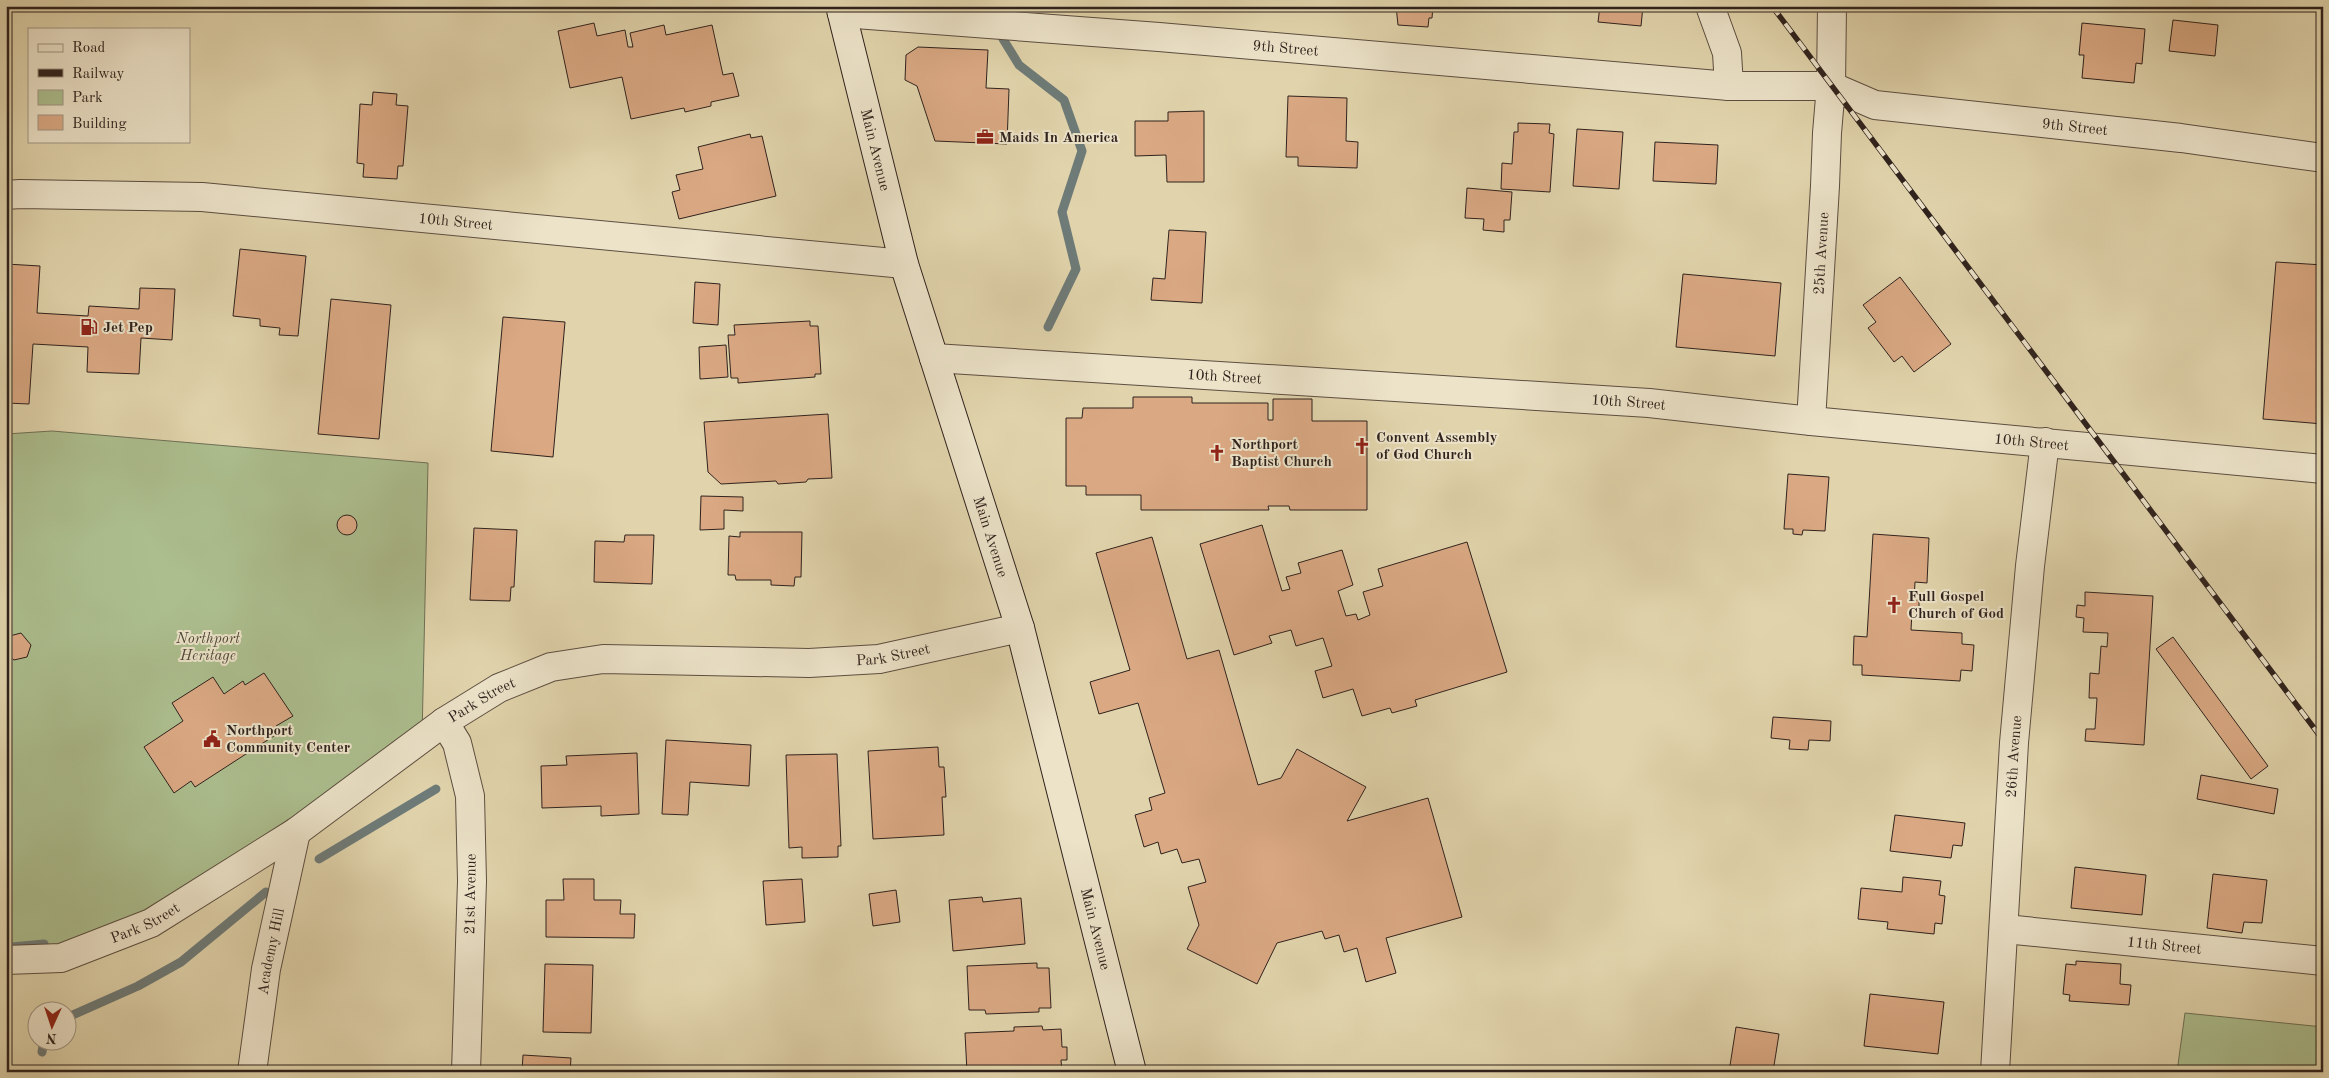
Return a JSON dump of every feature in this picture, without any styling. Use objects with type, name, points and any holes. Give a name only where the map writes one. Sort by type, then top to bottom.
[{"type":"street","points":[[1710,6],[1727,54],[1729,86],[1832,86]]},
{"type":"street","name":"25th Avenue","points":[[1811,422],[1825,186],[1826,133],[1832,86],[1832,6]]},
{"type":"street","name":"9th Street","points":[[841,10],[1729,86]]},
{"type":"street","name":"Main Avenue","points":[[841,10],[904,264],[1020,628],[1132,1072]]},
{"type":"street","name":"9th Street","points":[[1832,86],[1875,105],[2181,138],[2323,158]]},
{"type":"street","name":"10th Street","points":[[6,196],[20,194],[202,197],[904,264]]},
{"type":"street","name":"10th Street","points":[[934,358],[1649,403],[1811,422],[2323,469]]},
{"type":"street","name":"26th Avenue","points":[[1995,1072],[2014,743],[2030,566],[2045,442]]},
{"type":"street","name":"Park Street","points":[[6,960],[61,958],[150,923],[296,832],[444,722],[499,688],[551,667],[603,659],[810,663],[879,659],[1020,628]]},
{"type":"street","name":"21st Avenue","points":[[444,722],[458,743],[470,796],[472,881],[466,1072]]},
{"type":"street","name":"Academy Hill","points":[[252,1072],[266,969],[296,832]]},
{"type":"street","name":"11th Street","points":[[2004,929],[2323,961]]},
{"type":"green space","name":"Northport Heritage","points":[[52,431],[428,463],[422,738],[151,923],[6,960],[6,434]]},
{"type":"green space","points":[[2185,1013],[2323,1027],[2323,1072],[2177,1072]]},
{"type":"building","points":[[1396,6],[1433,6],[1432,18],[1429,18],[1428,27],[1398,25]]},
{"type":"building","points":[[1600,6],[1643,6],[1641,26],[1598,22]]},
{"type":"building","points":[[2173,20],[2218,25],[2215,56],[2169,51]]},
{"type":"building","points":[[594,23],[597,36],[625,30],[628,47],[633,47],[630,33],[664,25],[666,35],[712,25],[723,75],[733,73],[739,96],[711,102],[711,106],[685,112],[684,108],[631,119],[622,77],[570,88],[558,31]]},
{"type":"building","points":[[2082,23],[2145,29],[2142,64],[2136,63],[2134,83],[2082,78],[2084,55],[2079,55]]},
{"type":"building","points":[[918,47],[988,50],[986,88],[1009,89],[1007,144],[935,141],[917,86],[905,80],[906,55]]},
{"type":"building","points":[[373,92],[397,94],[396,105],[408,106],[403,166],[398,166],[397,179],[363,177],[364,164],[357,163],[360,104],[372,105]]},
{"type":"building","points":[[1288,96],[1347,98],[1346,141],[1358,142],[1357,168],[1298,166],[1298,157],[1286,157]]},
{"type":"building","points":[[1204,111],[1204,182],[1167,182],[1166,155],[1135,156],[1135,121],[1168,121],[1168,112]]},
{"type":"building","points":[[1518,123],[1550,124],[1549,133],[1554,134],[1550,192],[1501,189],[1502,163],[1512,164],[1514,132],[1518,132]]},
{"type":"building","points":[[1577,129],[1623,132],[1619,189],[1573,186]]},
{"type":"building","points":[[750,134],[751,138],[762,136],[776,196],[679,219],[672,192],[680,190],[676,175],[703,169],[698,147]]},
{"type":"building","points":[[1655,142],[1718,145],[1716,184],[1653,181]]},
{"type":"building","points":[[1467,188],[1512,192],[1510,220],[1504,220],[1504,232],[1483,230],[1484,219],[1465,218]]},
{"type":"building","points":[[1169,230],[1206,232],[1202,303],[1151,300],[1153,278],[1165,279]]},
{"type":"building","points":[[240,249],[306,256],[298,336],[279,335],[280,328],[260,326],[260,319],[233,316]]},
{"type":"building","points":[[2276,262],[2323,265],[2323,424],[2263,419]]},
{"type":"building","name":"Jet Pep","points":[[6,264],[40,266],[37,313],[88,316],[89,306],[139,309],[140,288],[175,289],[172,340],[141,338],[139,374],[87,372],[88,347],[33,344],[29,404],[6,403]]},
{"type":"building","points":[[1683,274],[1781,283],[1775,356],[1676,347]]},
{"type":"building","points":[[1900,277],[1951,344],[1914,372],[1902,356],[1894,362],[1868,328],[1876,322],[1863,305]]},
{"type":"building","points":[[695,282],[720,284],[718,325],[693,323]]},
{"type":"building","points":[[331,299],[391,305],[379,439],[318,434]]},
{"type":"building","points":[[503,317],[565,322],[553,457],[491,451]]},
{"type":"building","points":[[810,321],[810,326],[818,326],[821,374],[815,374],[815,377],[738,383],[738,378],[731,378],[728,335],[735,335],[734,325]]},
{"type":"building","points":[[726,345],[728,377],[700,379],[699,347]]},
{"type":"building","name":"Northport Baptist Church","points":[[1133,397],[1192,397],[1192,403],[1268,403],[1268,420],[1273,420],[1273,399],[1312,399],[1312,421],[1367,421],[1367,510],[1290,510],[1289,506],[1268,506],[1269,510],[1141,510],[1141,495],[1086,495],[1086,486],[1066,486],[1066,418],[1082,418],[1083,408],[1133,408]]},
{"type":"building","points":[[828,414],[832,478],[808,479],[806,482],[778,484],[776,481],[721,484],[708,472],[704,422]]},
{"type":"building","points":[[1788,474],[1829,477],[1825,531],[1803,530],[1802,535],[1793,534],[1793,529],[1784,529]]},
{"type":"building","points":[[701,496],[743,497],[743,511],[724,510],[724,529],[700,530]]},
{"type":"building","points":[[347,515],[354,518],[357,525],[354,532],[347,535],[340,532],[337,525],[340,518]]},
{"type":"building","points":[[1262,525],[1282,591],[1290,589],[1286,577],[1301,573],[1298,563],[1342,550],[1353,585],[1338,591],[1346,616],[1356,614],[1358,620],[1370,615],[1363,592],[1383,586],[1378,569],[1467,542],[1507,672],[1415,700],[1417,706],[1392,713],[1390,708],[1362,716],[1353,689],[1323,698],[1315,671],[1332,666],[1323,638],[1296,646],[1291,630],[1269,636],[1272,643],[1234,655],[1200,544]]},
{"type":"building","points":[[474,528],[517,530],[514,587],[511,587],[510,601],[470,600]]},
{"type":"building","points":[[740,532],[802,532],[801,577],[795,577],[794,586],[771,585],[771,580],[736,580],[735,575],[728,575],[729,536],[740,537]]},
{"type":"building","name":"Full Gospel Church of God","points":[[1873,534],[1929,538],[1927,583],[1915,582],[1914,600],[1919,600],[1919,611],[1912,611],[1911,630],[1962,633],[1962,644],[1974,645],[1972,671],[1961,670],[1960,681],[1862,675],[1862,665],[1853,665],[1854,636],[1867,637]]},
{"type":"building","points":[[625,535],[654,535],[652,584],[594,582],[595,541],[624,542]]},
{"type":"building","points":[[1152,537],[1187,659],[1219,650],[1258,785],[1281,778],[1297,749],[1366,787],[1347,821],[1428,798],[1462,917],[1386,938],[1396,973],[1366,982],[1357,948],[1344,952],[1339,935],[1325,939],[1322,931],[1277,943],[1257,984],[1187,949],[1199,925],[1188,887],[1206,882],[1199,859],[1182,863],[1177,849],[1161,854],[1158,842],[1144,847],[1135,815],[1152,810],[1149,798],[1165,793],[1138,703],[1099,714],[1090,682],[1130,670],[1096,553]]},
{"type":"building","points":[[2085,592],[2153,596],[2144,745],[2085,741],[2086,729],[2095,729],[2097,698],[2089,698],[2090,673],[2099,674],[2101,646],[2107,647],[2108,633],[2083,632],[2084,618],[2076,617],[2077,605],[2085,606]]},
{"type":"building","points":[[21,633],[31,645],[27,657],[14,660],[6,654],[6,637]]},
{"type":"building","points":[[2173,637],[2268,766],[2251,779],[2156,649]]},
{"type":"building","name":"Northport Community Center","points":[[264,673],[293,716],[276,726],[280,732],[195,787],[191,781],[174,793],[144,747],[183,721],[172,703],[213,677],[224,694],[243,681],[245,685]]},
{"type":"building","points":[[1773,717],[1831,721],[1830,741],[1809,740],[1808,750],[1789,749],[1790,740],[1771,738]]},
{"type":"building","points":[[666,740],[751,745],[749,786],[690,782],[688,815],[662,814]]},
{"type":"building","points":[[938,747],[939,767],[944,767],[946,797],[942,797],[944,835],[873,839],[868,751]]},
{"type":"building","points":[[637,753],[639,814],[601,816],[601,806],[542,808],[541,766],[567,765],[566,756]]},
{"type":"building","points":[[837,754],[841,846],[838,846],[838,857],[802,858],[802,847],[789,848],[786,755]]},
{"type":"building","points":[[2201,775],[2278,789],[2274,814],[2197,799]]},
{"type":"building","points":[[1895,815],[1965,823],[1962,846],[1953,845],[1951,858],[1890,851]]},
{"type":"building","points":[[2075,867],[2146,875],[2142,915],[2071,908]]},
{"type":"building","points":[[2213,874],[2267,880],[2262,923],[2244,922],[2242,933],[2207,928]]},
{"type":"building","points":[[1903,877],[1941,881],[1939,895],[1945,896],[1942,924],[1935,923],[1934,934],[1887,929],[1888,922],[1858,919],[1861,888],[1902,892]]},
{"type":"building","points":[[563,879],[594,879],[594,900],[621,900],[620,914],[635,914],[634,938],[546,937],[546,900],[564,900]]},
{"type":"building","points":[[802,879],[805,922],[766,925],[763,881]]},
{"type":"building","points":[[896,890],[900,922],[873,926],[869,894]]},
{"type":"building","points":[[982,897],[983,902],[1021,898],[1025,944],[953,951],[949,900]]},
{"type":"building","points":[[2076,961],[2121,964],[2120,984],[2131,985],[2129,1005],[2069,1001],[2070,995],[2063,994],[2066,964],[2076,965]]},
{"type":"building","points":[[1037,963],[1037,968],[1049,968],[1051,1008],[1039,1008],[1039,1012],[986,1014],[985,1010],[969,1010],[967,966]]},
{"type":"building","points":[[545,964],[593,965],[591,1033],[543,1032]]},
{"type":"building","points":[[1870,994],[1944,1002],[1938,1054],[1864,1046]]},
{"type":"building","points":[[1042,1026],[1043,1030],[1061,1029],[1062,1047],[1067,1047],[1067,1060],[1061,1060],[1062,1072],[967,1072],[965,1033],[1014,1031],[1014,1027]]},
{"type":"building","points":[[1736,1027],[1779,1034],[1773,1072],[1729,1072]]},
{"type":"building","points":[[523,1055],[571,1058],[570,1072],[514,1072],[514,1070],[522,1071]]},
{"type":"waterway","points":[[1003,39],[1019,65],[1064,100],[1082,151],[1062,212],[1076,269],[1048,327]]},
{"type":"waterway","points":[[319,859],[436,789]]},
{"type":"waterway","points":[[78,1013],[138,986],[181,962],[266,892]]},
{"type":"waterway","points":[[12,947],[44,944]]},
{"type":"railway","points":[[1772,6],[2323,740]]},
{"type":"place","name":"Maids In America","points":[[985,137]]},
{"type":"place","name":"Jet Pep","points":[[89,327]]},
{"type":"place","name":"Convent Assembly of God Church","points":[[1362,446]]},
{"type":"place","name":"Northport Baptist Church","points":[[1217,453]]},
{"type":"place","name":"Full Gospel Church of God","points":[[1894,605]]},
{"type":"place","name":"Northport Community Center","points":[[212,739]]}]
